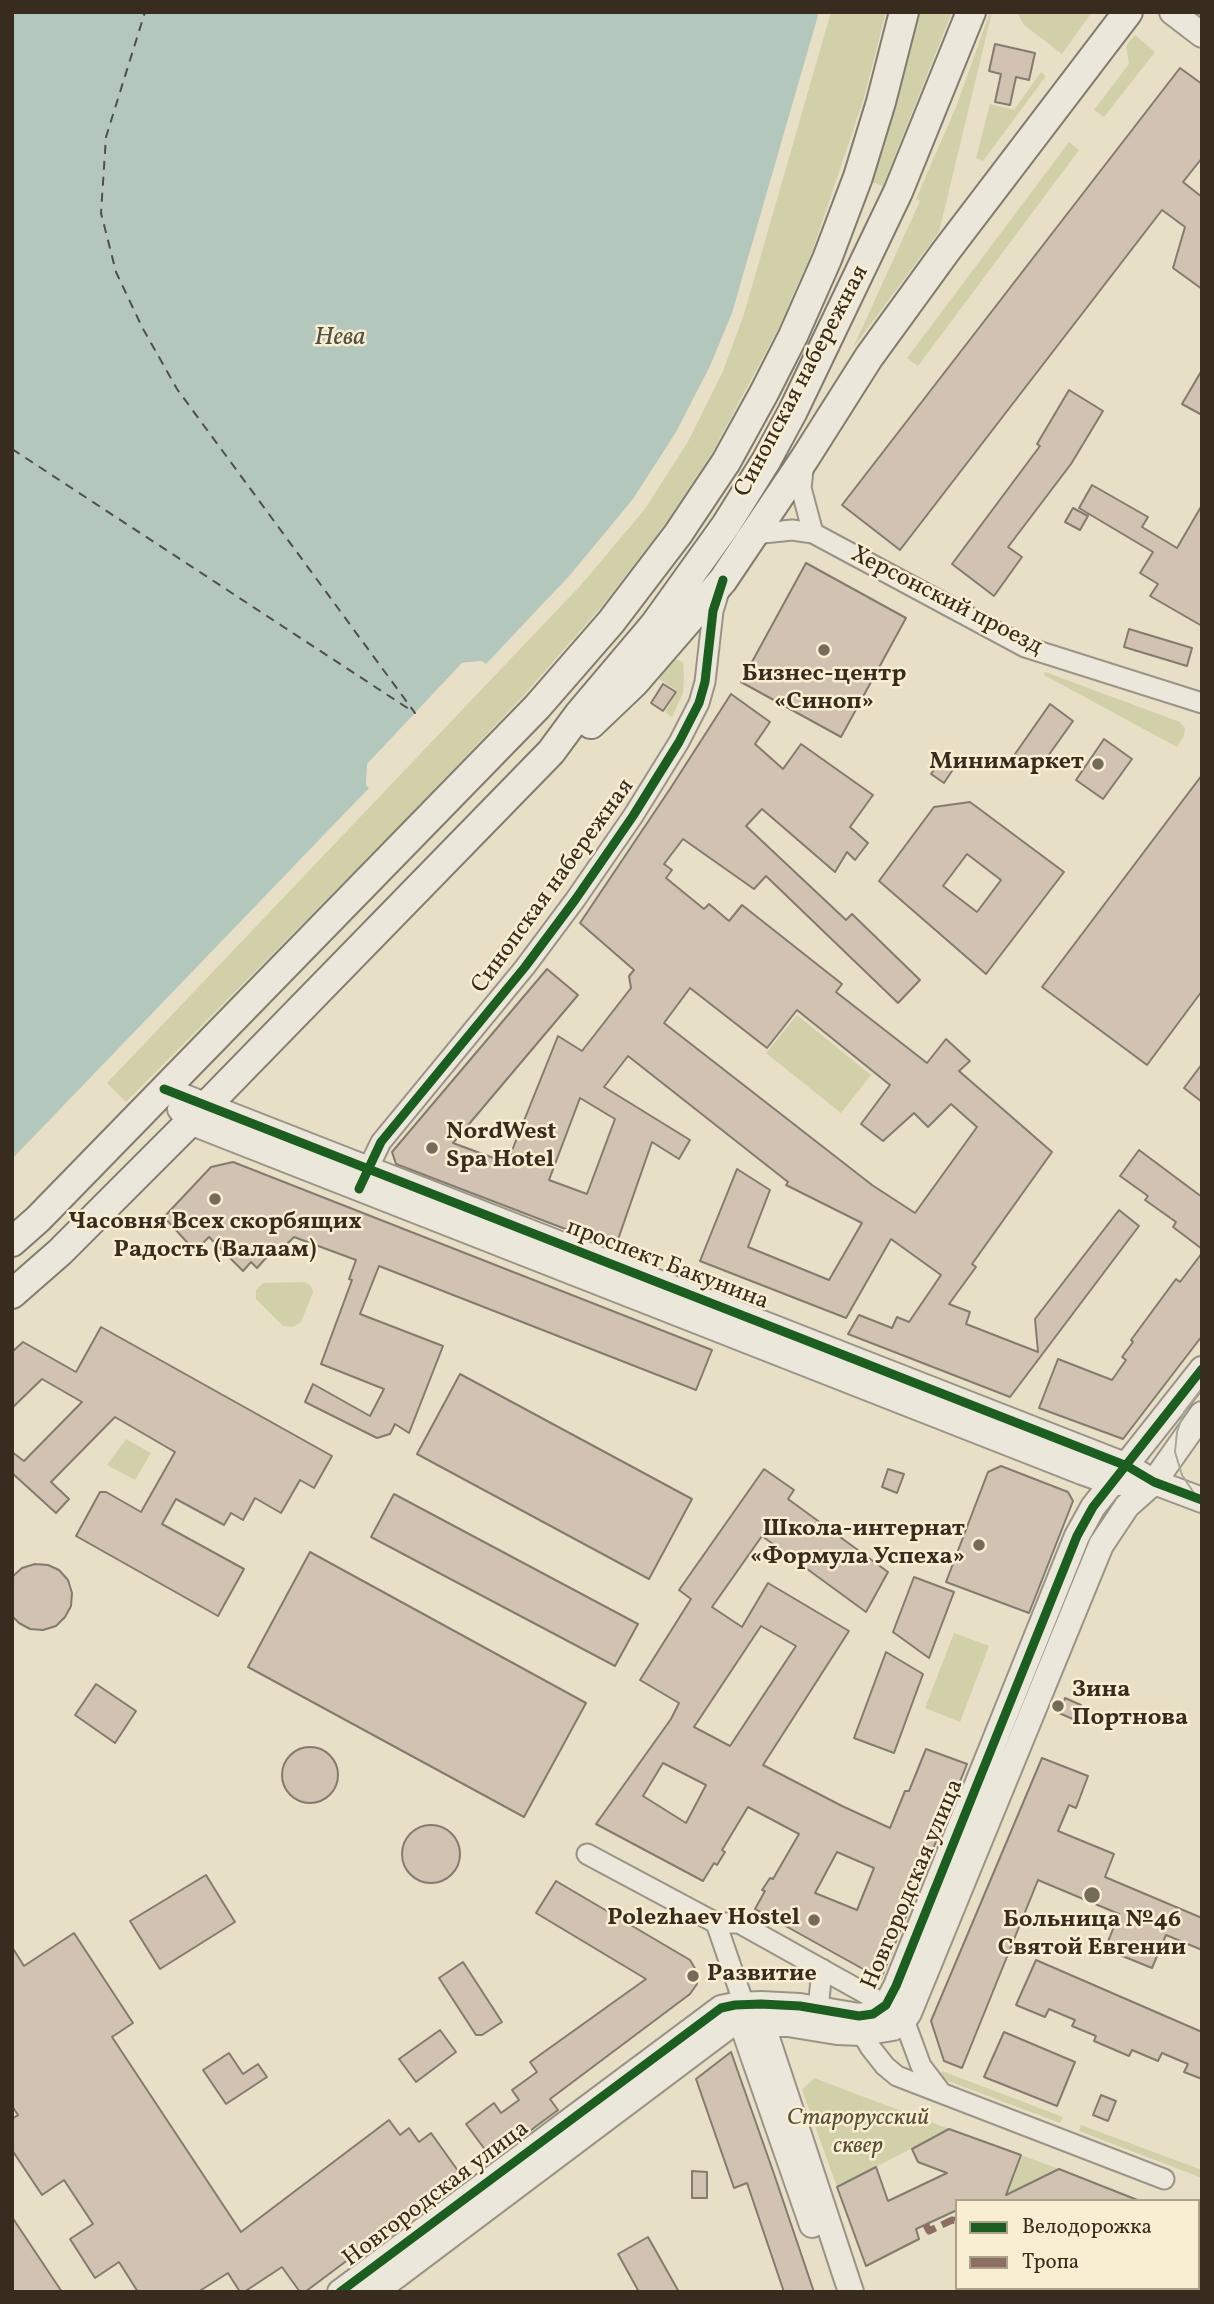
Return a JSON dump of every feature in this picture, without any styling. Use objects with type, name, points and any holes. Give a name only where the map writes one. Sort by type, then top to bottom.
[{"type":"main road","name":"Синопская набережная","points":[[12,1242],[537,707],[611,622],[678,534],[726,462],[764,393],[827,259],[858,177],[904,12]]},
{"type":"main road","name":"Синопская набережная","points":[[12,1294],[60,1252],[198,1114],[551,752],[579,714],[655,624],[766,461],[847,301],[898,191],[971,12]]},
{"type":"main road","name":"Синопская набережная","points":[[551,752],[591,725],[634,683],[723,580],[876,346],[1128,12]]},
{"type":"street","points":[[1172,12],[1202,34]]},
{"type":"street","points":[[805,458],[801,488],[813,533]]},
{"type":"street","name":"Херсонский проезд","points":[[754,534],[792,530],[813,533],[1025,647],[1202,703]]},
{"type":"street","name":"Синопская набережная","points":[[363,1179],[381,1142],[525,967],[596,871],[679,742],[699,703],[705,682],[713,611],[723,580]]},
{"type":"street","points":[[164,1089],[198,1114]]},
{"type":"street","name":"проспект Бакунина","points":[[198,1114],[1120,1475],[1154,1482],[1202,1500]]},
{"type":"street","name":"Новгородская улица","points":[[895,2013],[896,1986],[1077,1536],[1093,1507],[1202,1369]]},
{"type":"street","name":"Новгородская улица","points":[[340,2292],[721,2008],[749,2017],[861,2025],[873,2014],[909,2013],[1101,1545],[1127,1506],[1154,1482],[1202,1414]]},
{"type":"street","points":[[587,1854],[716,1923],[739,1923],[895,2013],[921,2066],[940,2091]]},
{"type":"street","points":[[716,1923],[851,2292]]},
{"type":"street","name":"Новгородская улица","points":[[817,2020],[822,1969]]},
{"type":"street","points":[[749,2017],[834,2292]]},
{"type":"street","name":"Новгородская улица","points":[[375,2292],[718,2033],[749,2017]]},
{"type":"street","points":[[861,2025],[877,2057],[897,2076],[1164,2179]]},
{"type":"green space","points":[[831,12],[886,12],[864,98],[812,252],[778,329],[712,453],[665,524],[602,606],[524,695],[404,821],[126,1102],[107,1083],[581,585],[645,509],[689,440],[723,371],[744,314]]},
{"type":"green space","points":[[919,12],[952,12],[883,186],[872,182]]},
{"type":"green space","points":[[990,12],[939,232],[853,348],[920,201],[916,199],[956,107]]},
{"type":"green space","points":[[1017,12],[1092,12],[1062,54],[1024,25]]},
{"type":"green space","points":[[1135,35],[1155,52],[1104,117],[1094,110],[1129,64],[1126,46]]},
{"type":"green space","points":[[1041,72],[1046,76],[983,161],[976,158],[990,104],[1014,110]]},
{"type":"green space","points":[[1069,142],[1079,150],[918,366],[907,358]]},
{"type":"green space","points":[[675,659],[683,662],[684,677],[683,693],[672,717],[665,712],[678,691],[659,679]]},
{"type":"green space","points":[[1045,672],[1180,722],[1185,728],[1184,736],[1177,747],[1044,675]]},
{"type":"green space","points":[[797,1015],[871,1075],[841,1113],[766,1053]]},
{"type":"green space","points":[[305,1282],[311,1286],[313,1292],[301,1322],[293,1327],[283,1326],[256,1299],[256,1290],[263,1283]]},
{"type":"green space","points":[[126,1439],[151,1453],[135,1480],[107,1465]]},
{"type":"green space","points":[[954,1633],[989,1646],[960,1722],[925,1708]]},
{"type":"green space","points":[[942,2071],[1063,2117],[1060,2123],[940,2078]]},
{"type":"green space","name":"Старорусский сквер","points":[[814,2078],[949,2129],[837,2187],[802,2090]]},
{"type":"green space","points":[[1081,2125],[1202,2170],[1202,2178],[1079,2131]]},
{"type":"green space","points":[[1021,2155],[1059,2169],[1006,2195]]},
{"type":"water","name":"Нева","points":[[12,12],[819,12],[732,313],[710,366],[676,432],[633,499],[570,575],[486,664],[481,661],[462,663],[368,764],[366,785],[369,788],[12,1159]]},
{"type":"pier","points":[[482,661],[486,664],[484,667],[481,664],[463,667],[371,765],[369,788],[366,785],[367,764],[462,663]]},
{"type":"building","points":[[995,44],[1035,53],[1029,80],[1016,77],[1010,105],[995,102],[1001,74],[989,71]]},
{"type":"building","points":[[1180,68],[1202,84],[1202,158],[1183,182],[1202,197],[1202,289],[1173,268],[1185,227],[1162,210],[900,550],[842,505]]},
{"type":"building","points":[[1202,370],[1202,415],[1182,404]]},
{"type":"building","points":[[1069,390],[1103,411],[1071,464],[1008,547],[1022,557],[994,596],[952,564],[1040,446],[1037,444]]},
{"type":"building","points":[[1092,485],[1148,517],[1142,527],[1177,548],[1202,505],[1202,626],[1150,596],[1158,584],[1140,573],[1153,552],[1079,508]]},
{"type":"building","points":[[1073,508],[1088,516],[1080,530],[1065,522]]},
{"type":"building","name":"Бизнес-центр «Синоп»","points":[[806,563],[906,618],[841,737],[741,682]]},
{"type":"building","points":[[1129,629],[1192,648],[1187,666],[1124,647]]},
{"type":"building","points":[[663,684],[676,692],[663,711],[651,703]]},
{"type":"building","points":[[731,694],[770,722],[755,744],[783,769],[801,744],[873,795],[850,827],[868,843],[855,860],[847,852],[835,872],[762,809],[746,826],[846,920],[852,914],[920,980],[898,1003],[766,876],[754,889],[683,839],[664,864],[672,870],[666,878],[704,909],[709,904],[729,921],[742,905],[842,984],[836,992],[927,1063],[946,1039],[970,1061],[959,1071],[1052,1152],[972,1264],[976,1267],[949,1304],[970,1312],[966,1324],[1038,1352],[1035,1319],[1119,1210],[1139,1226],[1010,1397],[848,1334],[859,1315],[892,1328],[897,1317],[909,1322],[941,1275],[891,1239],[846,1318],[700,1261],[737,1169],[770,1190],[748,1247],[829,1280],[862,1223],[786,1185],[788,1182],[628,1056],[604,1087],[690,1140],[679,1159],[652,1142],[615,1248],[396,1164],[392,1152],[547,969],[578,995],[453,1143],[507,1163],[558,1036],[582,1051],[631,988],[629,976],[634,970],[580,923]],"holes":[[[690,988],[767,1048],[797,1010],[890,1085],[861,1124],[883,1141],[914,1113],[928,1127],[951,1104],[977,1127],[915,1213],[872,1185],[664,1023]],[[580,1098],[615,1119],[587,1194],[549,1180]]]},
{"type":"building","points":[[1050,704],[1073,721],[1038,770],[1015,754]]},
{"type":"building","points":[[1104,739],[1132,759],[1103,799],[1076,780]]},
{"type":"building","points":[[942,759],[954,768],[944,783],[931,774]]},
{"type":"building","points":[[1202,775],[1202,991],[1147,1065],[1042,987]]},
{"type":"building","points":[[970,802],[1064,872],[986,974],[879,881],[934,807]],"holes":[[[967,854],[1001,880],[977,912],[943,886]]]},
{"type":"building","points":[[1202,1064],[1202,1102],[1184,1088]]},
{"type":"building","points":[[1139,1150],[1202,1197],[1202,1249],[1173,1227],[1176,1222],[1145,1200],[1148,1196],[1120,1176]]},
{"type":"building","points":[[233,1162],[712,1350],[696,1390],[379,1266],[360,1314],[443,1346],[409,1433],[395,1424],[390,1434],[377,1438],[305,1402],[313,1384],[370,1416],[384,1389],[321,1364],[352,1280],[349,1279],[356,1260],[294,1237],[277,1254],[273,1250],[257,1268],[251,1262],[243,1271],[209,1237],[195,1251],[164,1217],[211,1167]]},
{"type":"building","points":[[1202,1253],[1202,1336],[1123,1439],[1039,1408],[1058,1359],[1112,1380],[1126,1360],[1122,1357],[1133,1342],[1131,1340],[1176,1279],[1180,1282]]},
{"type":"building","points":[[101,1327],[332,1456],[314,1488],[300,1480],[281,1513],[255,1498],[243,1520],[231,1513],[224,1525],[176,1499],[162,1524],[244,1569],[218,1616],[76,1536],[100,1492],[106,1492],[141,1512],[175,1452],[115,1417],[51,1482],[69,1499],[56,1513],[12,1473],[12,1452],[24,1461],[82,1402],[42,1379],[12,1408],[12,1352],[23,1342],[76,1372]]},
{"type":"building","points":[[460,1374],[692,1499],[649,1579],[417,1454]]},
{"type":"building","name":"Школа-интернат «Формула Успеха»","points":[[1001,1466],[1068,1492],[1073,1501],[1029,1613],[946,1582],[988,1472]]},
{"type":"building","points":[[764,1469],[794,1490],[788,1499],[888,1572],[866,1612],[762,1536],[712,1607],[742,1627],[768,1583],[849,1631],[763,1765],[890,1828],[926,1749],[967,1764],[881,1979],[755,1909],[765,1891],[762,1890],[770,1878],[773,1879],[799,1834],[748,1807],[722,1850],[725,1852],[717,1865],[714,1863],[703,1881],[596,1824],[671,1719],[679,1703],[640,1680],[691,1599],[679,1590]],"holes":[[[761,1626],[796,1646],[730,1746],[694,1727]],[[663,1763],[706,1785],[686,1823],[643,1796]],[[837,1852],[874,1868],[857,1910],[815,1893]]]},
{"type":"building","points":[[888,1469],[904,1474],[897,1493],[882,1487]]},
{"type":"building","points":[[394,1494],[638,1624],[615,1666],[371,1537]]},
{"type":"building","points":[[310,1552],[586,1703],[524,1817],[248,1667]]},
{"type":"building","points":[[35,1564],[48,1565],[59,1570],[68,1580],[72,1593],[71,1606],[65,1617],[56,1626],[43,1630],[30,1629],[12,1616],[12,1577],[22,1568]]},
{"type":"building","points":[[914,1577],[954,1592],[929,1658],[893,1632]]},
{"type":"building","points":[[886,1652],[923,1674],[894,1753],[854,1738]]},
{"type":"building","points":[[96,1684],[136,1711],[115,1743],[75,1715]]},
{"type":"building","points":[[1065,1698],[1081,1705],[1075,1720],[1059,1713]]},
{"type":"building","points":[[304,1747],[316,1747],[326,1751],[334,1759],[338,1775],[334,1791],[326,1799],[316,1803],[304,1803],[294,1799],[286,1791],[282,1781],[282,1769],[286,1759],[294,1751]]},
{"type":"building","points":[[1042,1758],[1088,1776],[1076,1808],[1069,1805],[1058,1831],[1114,1854],[1105,1877],[1202,1918],[1202,1950],[1166,1935],[1152,1968],[1105,1949],[1119,1914],[1038,1880],[962,2068],[944,2061],[931,2021]]},
{"type":"building","points":[[431,1825],[447,1830],[455,1838],[460,1854],[455,1870],[447,1878],[431,1883],[415,1878],[407,1870],[402,1854],[407,1838],[415,1830]]},
{"type":"building","points":[[206,1875],[235,1922],[160,1969],[130,1921]]},
{"type":"building","points":[[556,1881],[690,1960],[697,1972],[697,1984],[690,1994],[550,2099],[558,2110],[492,2159],[466,2124],[494,2103],[501,2113],[519,2100],[512,2090],[537,2072],[530,2062],[646,1979],[536,1913]]},
{"type":"building","points":[[74,1933],[133,2023],[112,2037],[241,2232],[389,2120],[400,2135],[409,2128],[419,2142],[431,2133],[461,2175],[305,2292],[300,2292],[282,2267],[244,2292],[240,2292],[228,2273],[198,2292],[138,2292],[119,2262],[95,2278],[70,2239],[93,2224],[64,2180],[42,2195],[12,2150],[12,2119],[18,2115],[12,2106],[12,1947],[24,1966]]},
{"type":"building","points":[[1036,1960],[1202,2032],[1202,2079],[1184,2072],[1188,2064],[1162,2053],[1158,2061],[1132,2050],[1129,2056],[1094,2041],[1096,2036],[1072,2026],[1075,2020],[1049,2009],[1045,2017],[1016,2005]]},
{"type":"building","points":[[463,1962],[502,2022],[482,2035],[476,2035],[439,1978]]},
{"type":"building","points":[[440,2030],[456,2052],[416,2082],[399,2059]]},
{"type":"building","points":[[1004,2032],[1075,2062],[1057,2106],[984,2077]]},
{"type":"building","points":[[731,2052],[814,2292],[784,2292],[747,2183],[734,2188],[696,2079]]},
{"type":"building","points":[[229,2053],[243,2074],[258,2064],[267,2077],[226,2104],[203,2070]]},
{"type":"building","points":[[1101,2095],[1116,2101],[1108,2121],[1093,2115]]},
{"type":"building","points":[[949,2129],[1021,2155],[1006,2195],[1059,2169],[1135,2199],[955,2199],[955,2211],[916,2229],[919,2239],[866,2266],[837,2187],[876,2167],[888,2201],[947,2173],[918,2162],[912,2149]]},
{"type":"building","points":[[692,2171],[707,2172],[707,2198],[692,2198]]},
{"type":"building","points":[[12,2217],[62,2292],[12,2292]]},
{"type":"building","points":[[648,2237],[679,2292],[639,2292],[618,2254]]},
{"type":"ferry route","points":[[12,449],[415,713],[177,389],[142,327],[116,272],[101,213],[106,137],[145,12]]},
{"type":"tram line","points":[[1196,12],[1202,16]]},
{"type":"tram line","points":[[1202,1388],[1184,1412],[1177,1432],[1175,1452],[1182,1475],[1202,1505]]},
{"type":"marked path","points":[[926,2225],[929,2231],[955,2221]]},
{"type":"cycle path","points":[[359,1189],[381,1142],[525,967],[575,900],[633,816],[679,742],[699,703],[705,682],[713,611],[723,580]]},
{"type":"cycle path","points":[[164,1089],[1127,1466],[1154,1482],[1202,1500]]},
{"type":"cycle path","points":[[340,2292],[721,2008],[761,2004],[800,2006],[859,2016],[873,2014],[886,2005],[1077,1536],[1093,1507],[1202,1369]]},
{"type":"place","name":"Бизнес-центр «Синоп»","points":[[824,650]]},
{"type":"place","name":"Минимаркет","points":[[1098,764]]},
{"type":"place","name":"NordWest Spa Hotel","points":[[432,1148]]},
{"type":"place","name":"Часовня Всех скорбящих Радость (Валаам)","points":[[215,1199]]},
{"type":"place","name":"Школа-интернат «Формула Успеха»","points":[[979,1545]]},
{"type":"place","name":"Зина Портнова","points":[[1058,1706]]},
{"type":"place","name":"Больница №46 Святой Евгении","points":[[1092,1895]]},
{"type":"place","name":"Polezhaev Hostel","points":[[814,1920]]},
{"type":"place","name":"Развитие","points":[[693,1976]]}]
